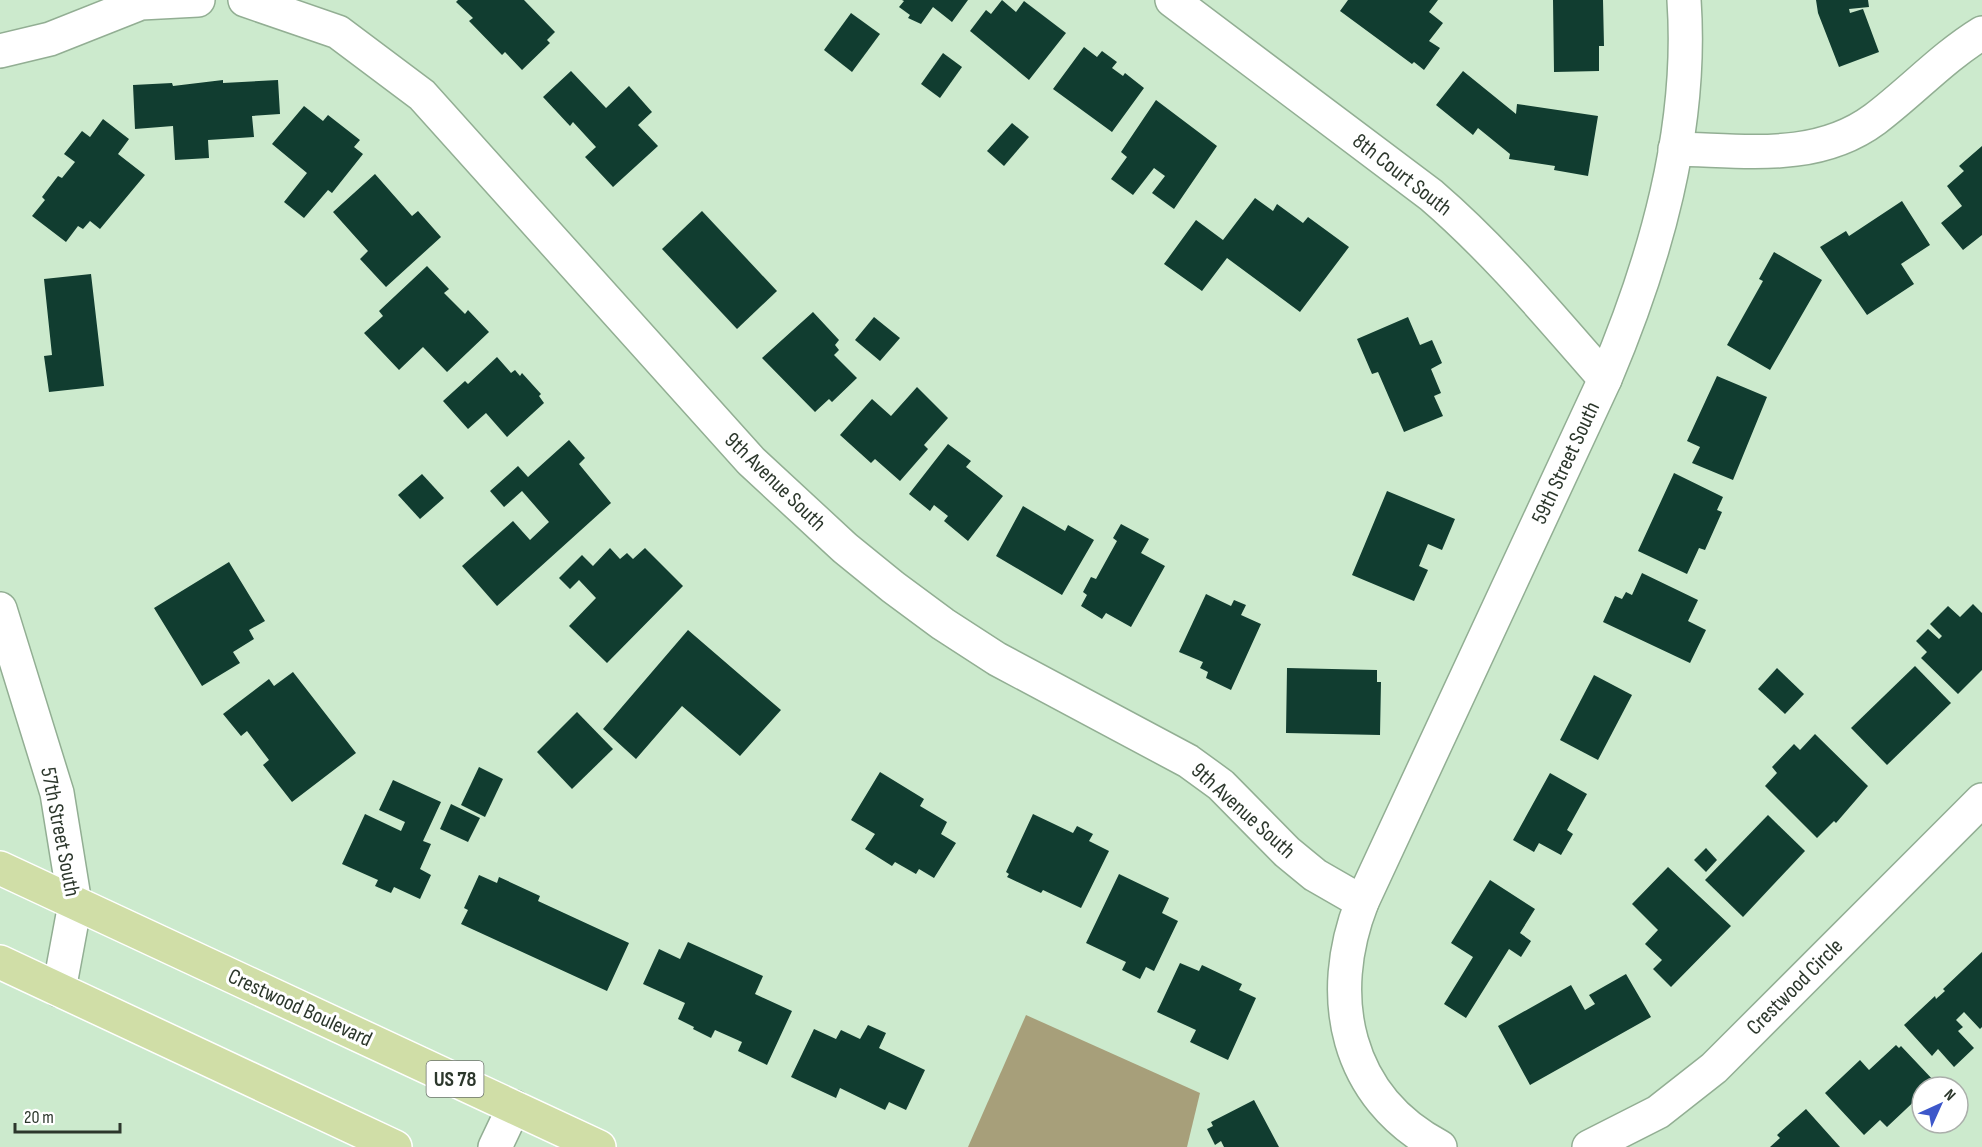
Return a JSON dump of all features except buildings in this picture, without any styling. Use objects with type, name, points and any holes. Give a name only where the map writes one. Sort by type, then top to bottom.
[{"type":"main road","name":"Crestwood Boulevard","points":[[0,868],[599,1147]]},
{"type":"main road","points":[[0,962],[395,1147]]},
{"type":"street","points":[[0,51],[51,39],[141,3],[198,0]]},
{"type":"street","name":"9th Avenue South","points":[[245,0],[338,32],[422,95],[744,453],[813,520],[885,581],[942,624],[997,659],[1188,760],[1221,785],[1287,852],[1314,875],[1362,902]]},
{"type":"street","name":"8th Court South","points":[[1172,0],[1431,195],[1466,225],[1520,282],[1605,379]]},
{"type":"street","name":"59th Street South","points":[[1362,902],[1605,379],[1633,312],[1650,258],[1675,149],[1682,84],[1684,0]]},
{"type":"street","points":[[1675,149],[1795,151],[1849,134],[1873,120],[1956,49],[1982,33]]},
{"type":"street","name":"57th Street South","points":[[0,609],[57,793],[75,903],[60,990]]},
{"type":"street","name":"Crestwood Circle","points":[[1589,1147],[1658,1112],[1714,1068],[1982,800]]},
{"type":"street","points":[[1362,902],[1347,951],[1343,981],[1345,1011],[1351,1040],[1361,1068],[1376,1094],[1403,1123],[1419,1136],[1440,1147]]},
{"type":"street","points":[[495,1147],[514,1107]]},
{"type":"shaded area","points":[[1026,1015],[1200,1093],[1187,1147],[968,1147]]}]
